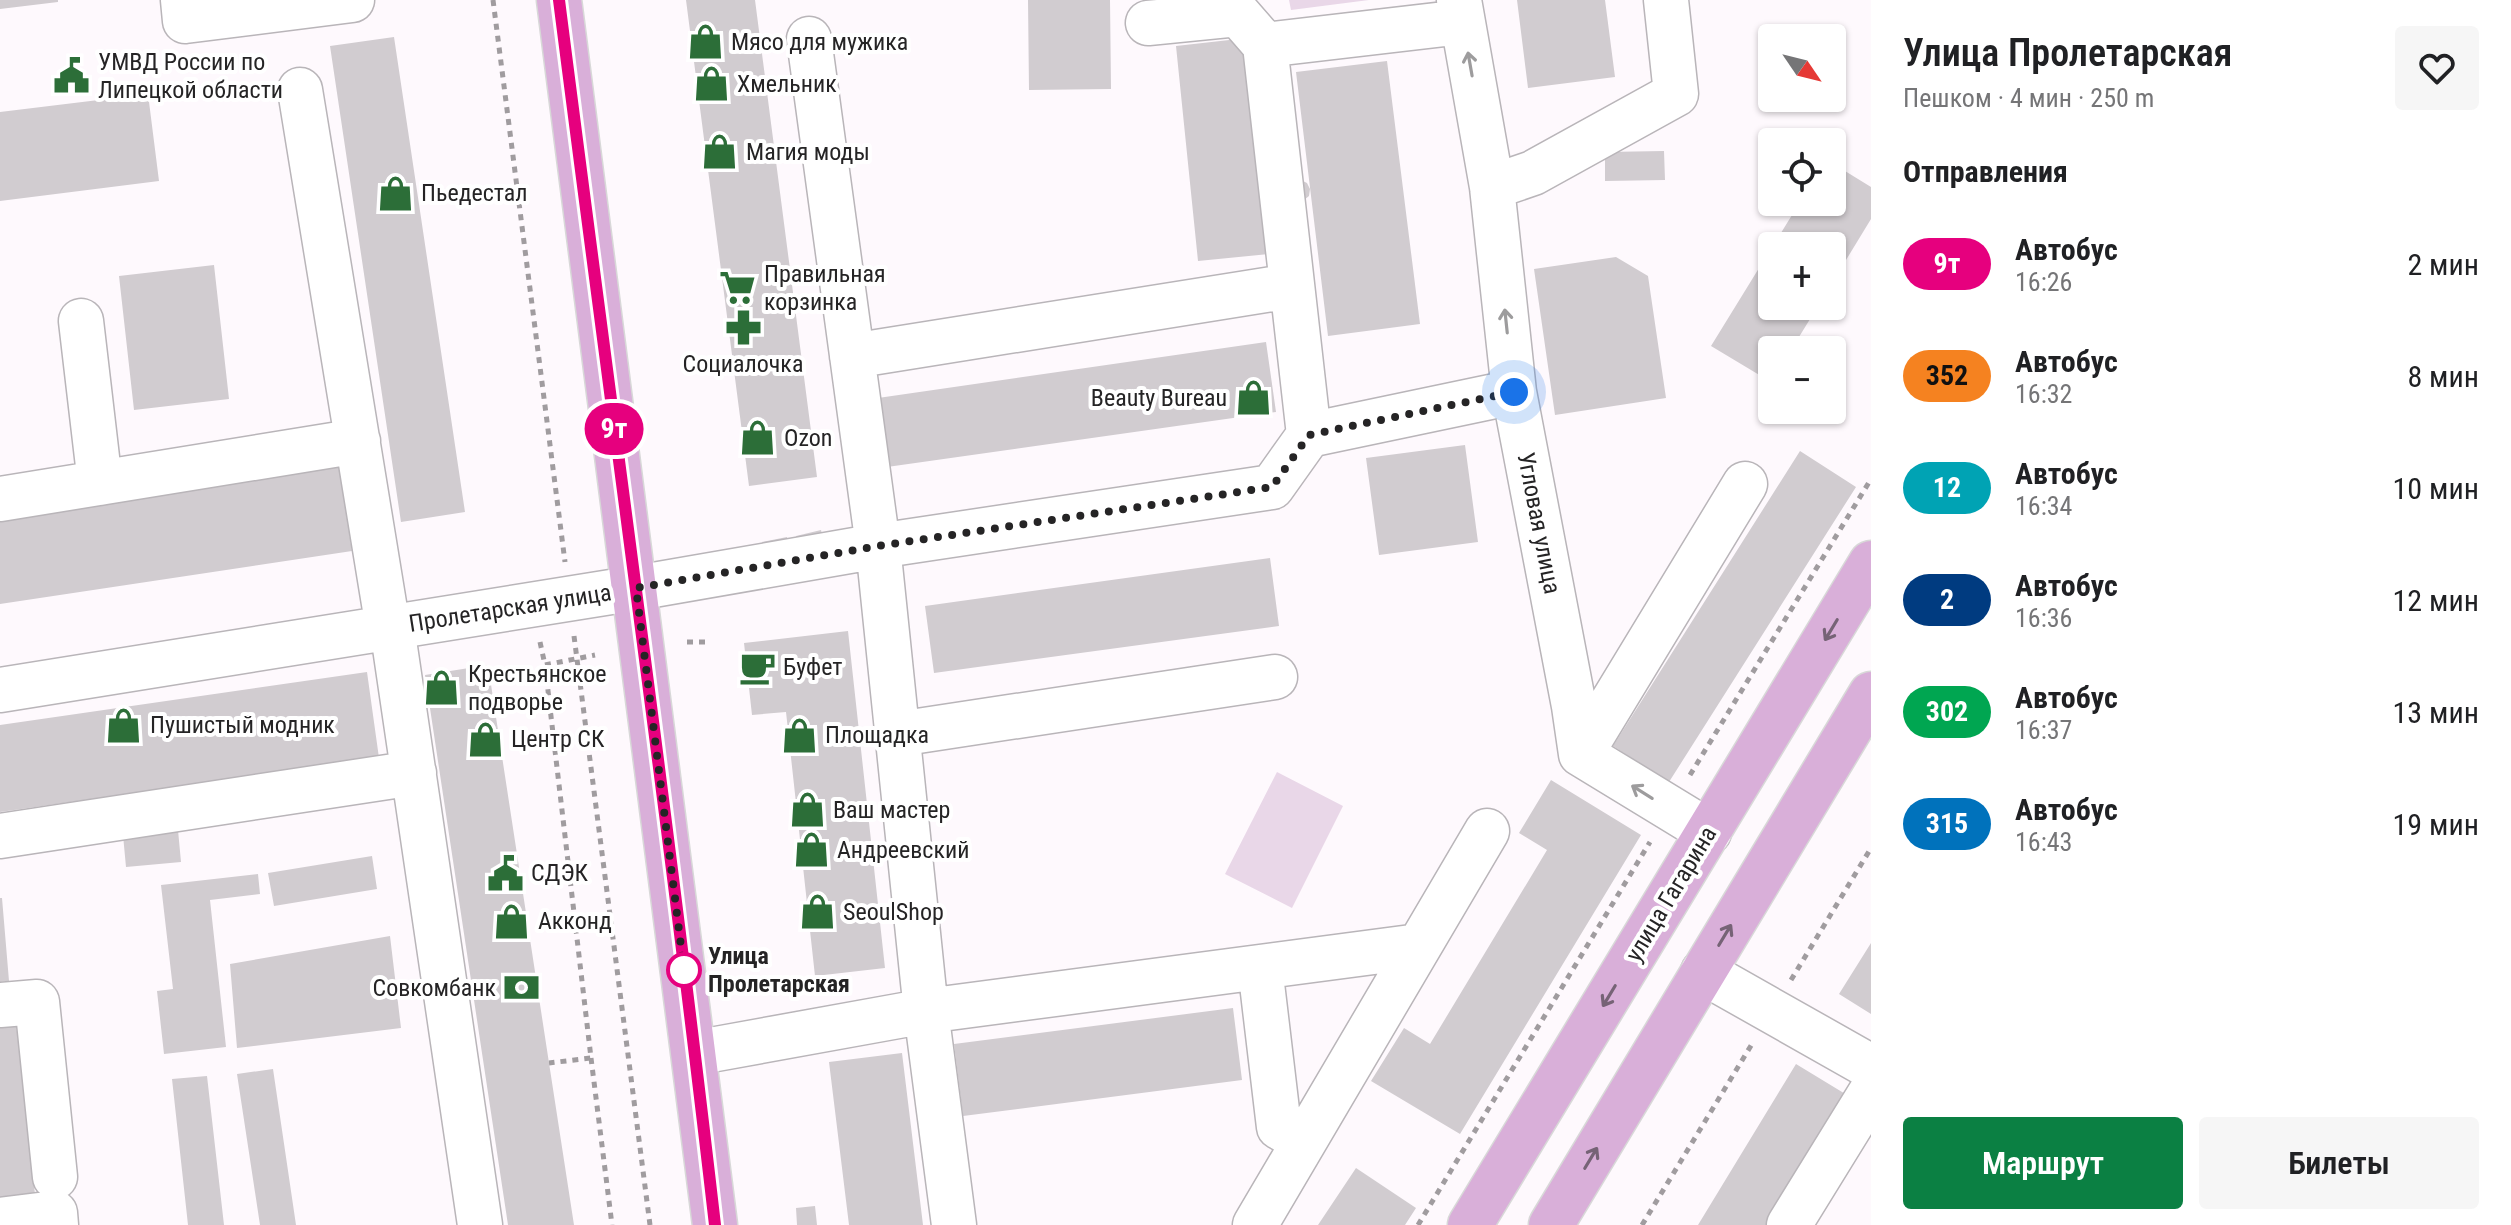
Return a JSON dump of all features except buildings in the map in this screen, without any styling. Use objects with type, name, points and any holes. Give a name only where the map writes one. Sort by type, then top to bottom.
[{"type":"main road","points":[[559,0],[715,1225]]},
{"type":"main road","name":"улица Гагарина","points":[[1470,1225],[1871,563]]},
{"type":"main road","points":[[1551,1225],[1871,694]]},
{"type":"street","points":[[183,0],[185,21],[352,0]]},
{"type":"street","points":[[1492,187],[1533,173],[1676,94],[1666,0]]},
{"type":"street","points":[[1265,45],[1461,11]]},
{"type":"street","name":"Угловая улица","points":[[1461,11],[1492,187],[1514,392],[1581,754]]},
{"type":"street","points":[[1148,23],[1238,14],[1265,45],[1309,435],[1514,392]]},
{"type":"street","points":[[809,39],[878,546],[926,1011],[954,1225]]},
{"type":"street","points":[[300,90],[414,773],[480,1225]]},
{"type":"street","points":[[852,356],[1291,286]]},
{"type":"street","points":[[81,321],[100,483]]},
{"type":"street","name":"Пролетарская улица","points":[[0,690],[878,546],[1272,487],[1309,435]]},
{"type":"street","points":[[0,499],[358,441]]},
{"type":"street","points":[[1709,832],[1581,754],[1745,484]]},
{"type":"street","points":[[898,734],[1275,677]]},
{"type":"street","points":[[0,836],[414,773]]},
{"type":"street","points":[[1255,1225],[1487,831]]},
{"type":"street","points":[[694,1053],[926,1011],[1419,946]]},
{"type":"street","points":[[1260,967],[1279,1127],[1304,1141]]},
{"type":"street","points":[[1703,972],[1871,1067]]},
{"type":"street","points":[[0,1005],[37,1002],[55,1177]]},
{"type":"street","points":[[1789,1225],[1871,1092]]},
{"type":"street","points":[[0,1220],[55,1213],[56,1225]]},
{"type":"path","points":[[1418,1225],[1871,479]]},
{"type":"path","points":[[537,629],[545,665],[612,1225]]},
{"type":"path","points":[[687,642],[707,642]]},
{"type":"path","points":[[545,665],[595,655]]},
{"type":"path","points":[[549,1063],[591,1058]]},
{"type":"shaded area","points":[[1289,0],[1369,0],[1291,10]]},
{"type":"shaded area","points":[[1277,772],[1343,806],[1292,908],[1225,874]]},
{"type":"bus line","name":"9т","points":[[559,0],[645,649],[715,1225]]},
{"type":"place","name":"Мясо для мужика","points":[[705,42]]},
{"type":"place","name":"УМВД России по Липецкой области","points":[[72,76]]},
{"type":"place","name":"Хмельник","points":[[711,84]]},
{"type":"place","name":"Магия моды","points":[[720,152]]},
{"type":"place","name":"Пьедестал","points":[[395,193]]},
{"type":"place","name":"Правильная корзинка","points":[[738,288]]},
{"type":"place","name":"Социалочка","points":[[743,327]]},
{"type":"place","name":"Beauty Bureau","points":[[1253,398]]},
{"type":"place","name":"Ozon","points":[[758,438]]},
{"type":"place","name":"Буфет","points":[[757,667]]},
{"type":"place","name":"Крестьянское подворье","points":[[442,688]]},
{"type":"place","name":"Пушистый модник","points":[[124,725]]},
{"type":"place","name":"Площадка","points":[[799,735]]},
{"type":"place","name":"Центр СК","points":[[485,739]]},
{"type":"place","name":"Ваш мастер","points":[[807,810]]},
{"type":"place","name":"Андреевский","points":[[811,850]]},
{"type":"place","name":"СДЭК","points":[[505,873]]},
{"type":"place","name":"SeoulShop","points":[[817,912]]},
{"type":"place","name":"Акконд","points":[[512,921]]},
{"type":"place","name":"Улица Пролетарская","points":[[684,970]]},
{"type":"place","name":"Совкомбанк","points":[[522,988]]},
{"type":"route","points":[[684,970],[636,588],[878,546],[1272,487],[1309,435],[1514,392]]}]
